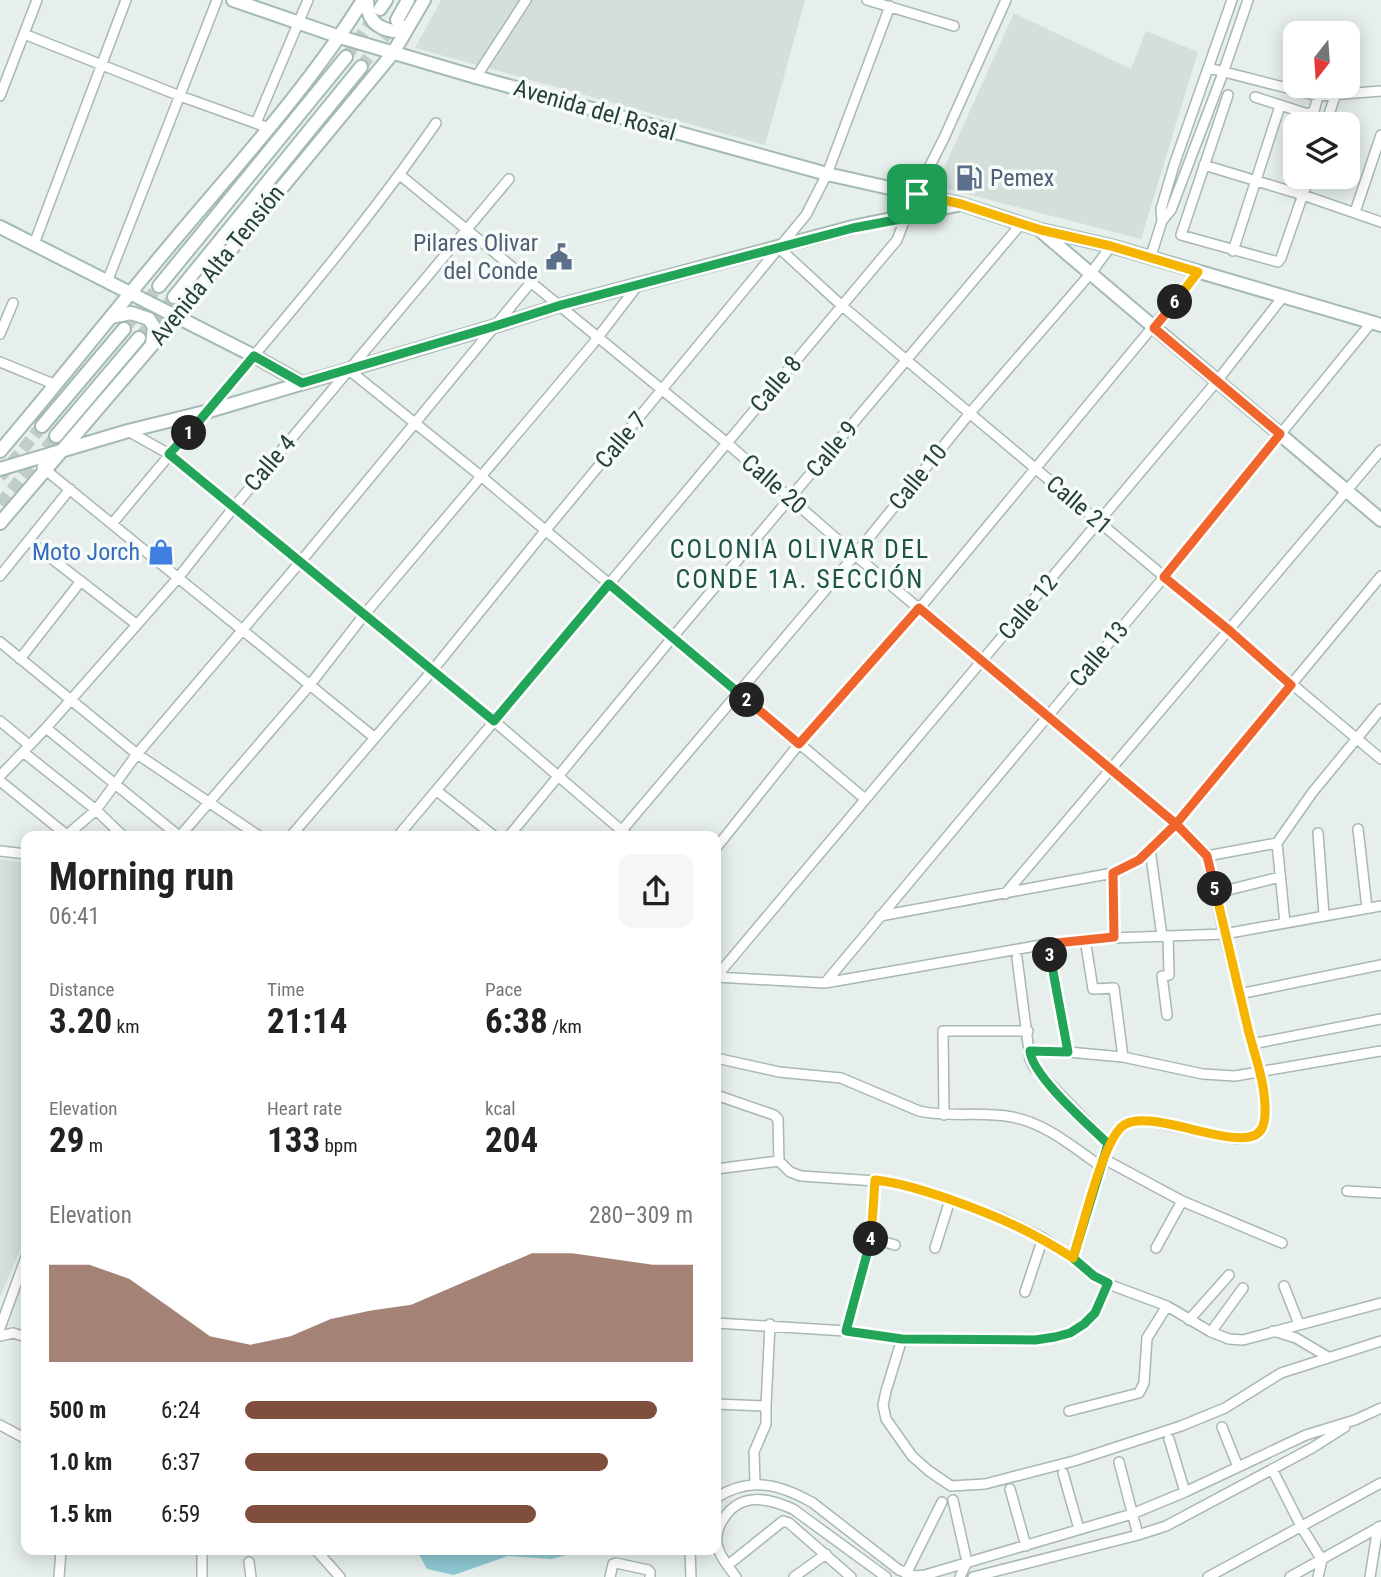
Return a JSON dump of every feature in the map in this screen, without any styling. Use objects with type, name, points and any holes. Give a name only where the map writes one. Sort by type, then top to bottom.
[{"type":"street","points":[[0,96],[37,0]]},
{"type":"street","points":[[34,244],[126,0]]},
{"type":"street","points":[[107,282],[218,0]]},
{"type":"street","name":"Avenida del Rosal","points":[[233,0],[340,37],[476,77],[827,174],[961,204],[1041,230],[1111,246],[1376,324]]},
{"type":"street","points":[[256,123],[308,0]]},
{"type":"street","points":[[365,0],[370,18],[384,30],[397,31],[403,23]]},
{"type":"street","name":"Avenida Alta Tensión","points":[[0,451],[270,128],[365,0]]},
{"type":"street","name":"Avenida Alta Tensión","points":[[0,523],[152,345],[393,53],[408,0]]},
{"type":"street","name":"Avenida Alta Tensión","points":[[403,23],[424,0]]},
{"type":"street","points":[[476,77],[526,0]]},
{"type":"street","points":[[867,0],[954,26]]},
{"type":"street","name":"Calle 8","points":[[402,831],[897,240],[1006,0]]},
{"type":"street","points":[[1162,221],[1161,209],[1171,174],[1232,0]]},
{"type":"street","points":[[1150,259],[1162,221],[1171,210],[1223,73],[1248,0]]},
{"type":"street","name":"Calle 7","points":[[295,831],[432,671],[806,215],[827,174],[890,6]]},
{"type":"street","points":[[24,34],[180,96],[270,128]]},
{"type":"street","name":"Avenida Alta Tensión","points":[[159,286],[346,57]]},
{"type":"street","name":"Avenida Alta Tensión","points":[[173,297],[361,67]]},
{"type":"street","points":[[1209,68],[1283,88]]},
{"type":"street","points":[[1360,93],[1381,91]]},
{"type":"street","points":[[1228,95],[1180,233],[1182,236],[1278,262],[1305,189]]},
{"type":"street","points":[[1255,97],[1311,113],[1316,108],[1318,98]]},
{"type":"street","points":[[1233,251],[1280,106]]},
{"type":"street","points":[[112,524],[169,454],[209,411],[401,175],[436,124]]},
{"type":"street","points":[[1355,212],[1381,135]]},
{"type":"street","points":[[1204,165],[1381,222]]},
{"type":"street","name":"Calle 20","points":[[401,175],[727,443],[855,555],[1176,824],[1207,856]]},
{"type":"street","name":"Calle 4","points":[[0,778],[178,578],[234,507],[509,179]]},
{"type":"street","points":[[0,469],[128,431],[209,411],[561,305],[853,228],[961,204]]},
{"type":"street","name":"Calle 9","points":[[513,831],[1021,224]]},
{"type":"street","points":[[0,227],[302,383]]},
{"type":"street","points":[[1041,230],[1381,520]]},
{"type":"street","name":"Calle 10","points":[[625,831],[737,692],[855,555],[970,413],[1091,274],[1111,246]]},
{"type":"street","name":"Calle 21","points":[[779,248],[841,306],[1381,759]]},
{"type":"street","points":[[721,842],[799,744],[919,608],[1198,272]]},
{"type":"street","points":[[73,831],[96,810],[137,754],[532,281]]},
{"type":"street","points":[[184,831],[309,686],[639,285]]},
{"type":"street","name":"Calle 12","points":[[721,971],[1217,381],[1282,298]]},
{"type":"street","points":[[0,334],[13,303]]},
{"type":"street","points":[[111,317],[131,313],[149,319],[154,327],[152,345]]},
{"type":"street","name":"Calle 13","points":[[825,983],[1280,434],[1376,324]]},
{"type":"street","name":"Avenida Alta Tensión","points":[[42,426],[124,329]]},
{"type":"street","name":"Avenida Alta Tensión","points":[[56,436],[139,338]]},
{"type":"street","points":[[0,362],[56,385]]},
{"type":"street","points":[[349,370],[482,477],[864,799]]},
{"type":"street","points":[[128,431],[169,454],[234,507],[494,721],[618,831]]},
{"type":"street","points":[[1005,894],[1381,450]]},
{"type":"street","points":[[32,459],[374,738]]},
{"type":"street","points":[[0,576],[70,489]]},
{"type":"street","points":[[29,541],[136,624]]},
{"type":"street","points":[[880,916],[1113,873],[1139,860],[1176,824],[1381,576]]},
{"type":"street","points":[[20,659],[81,581]]},
{"type":"street","points":[[0,642],[137,754],[252,831]]},
{"type":"street","points":[[1285,923],[1277,843],[1312,793],[1381,709]]},
{"type":"street","points":[[0,721],[118,831]]},
{"type":"street","points":[[46,728],[113,785],[173,831]]},
{"type":"street","points":[[0,778],[61,831]]},
{"type":"street","points":[[437,791],[488,831]]},
{"type":"street","points":[[1358,828],[1367,908]]},
{"type":"street","points":[[1318,833],[1324,915]]},
{"type":"street","points":[[1073,1258],[1108,1144],[1125,1124],[1138,1120],[1237,1139],[1255,1136],[1262,1129],[1265,1113],[1260,1072],[1207,856],[1277,843]]},
{"type":"street","points":[[1150,849],[1165,936],[1169,975],[1161,976],[1167,1014]]},
{"type":"street","points":[[0,850],[21,854]]},
{"type":"street","points":[[1113,873],[1114,937]]},
{"type":"street","points":[[1216,893],[1280,877]]},
{"type":"street","points":[[721,977],[825,983],[1047,944],[1114,937],[1224,934],[1381,906]]},
{"type":"street","points":[[1085,939],[1093,989],[1114,988],[1123,1057]]},
{"type":"street","points":[[1047,944],[1068,1052]]},
{"type":"street","points":[[1017,958],[1030,1059],[1038,1073],[1108,1144]]},
{"type":"street","points":[[1239,993],[1381,965]]},
{"type":"street","points":[[1252,1044],[1381,1019]]},
{"type":"street","points":[[944,1115],[942,1033],[945,1030],[1028,1031]]},
{"type":"street","points":[[1030,1051],[1123,1057],[1218,1076],[1260,1072],[1381,1051]]},
{"type":"street","points":[[721,1059],[779,1072],[841,1077],[919,1111],[944,1115],[1009,1116],[1029,1121],[1103,1163],[1182,1201],[1282,1243]]},
{"type":"street","points":[[721,1097],[774,1115],[779,1123],[779,1161],[790,1172],[801,1176],[875,1180],[910,1186],[1000,1217],[1043,1238],[1094,1276],[1167,1306],[1211,1332],[1236,1341],[1381,1303]]},
{"type":"street","points":[[721,1168],[779,1161]]},
{"type":"street","points":[[846,1331],[871,1238],[875,1180]]},
{"type":"street","points":[[1347,1191],[1381,1193]]},
{"type":"street","points":[[935,1248],[950,1200]]},
{"type":"street","points":[[1156,1248],[1182,1201]]},
{"type":"street","points":[[871,1238],[895,1245]]},
{"type":"street","points":[[1025,1292],[1043,1238]]},
{"type":"street","points":[[0,1328],[21,1271]]},
{"type":"street","points":[[1189,1320],[1228,1275]]},
{"type":"street","points":[[721,1323],[770,1324],[902,1339],[1035,1340],[1070,1333],[1084,1324],[1095,1313],[1108,1283]]},
{"type":"street","points":[[1284,1286],[1299,1324]]},
{"type":"street","points":[[1211,1332],[1244,1288]]},
{"type":"street","points":[[1069,1411],[1139,1393],[1144,1382],[1147,1338],[1167,1306]]},
{"type":"street","points":[[755,1483],[754,1452],[766,1424],[770,1324]]},
{"type":"street","points":[[1273,1331],[1296,1338],[1328,1357]]},
{"type":"street","points":[[0,1336],[13,1333],[21,1335]]},
{"type":"street","points":[[902,1339],[883,1405],[886,1419],[912,1456],[951,1486],[985,1484],[1074,1461],[1181,1426],[1225,1408],[1273,1377],[1381,1340]]},
{"type":"street","points":[[721,1404],[766,1406]]},
{"type":"street","points":[[721,1487],[755,1483],[798,1494],[906,1574],[925,1575],[1132,1514],[1306,1436],[1381,1408]]},
{"type":"street","points":[[973,1577],[1138,1535],[1191,1514],[1312,1448],[1354,1420]]},
{"type":"street","points":[[0,1425],[21,1436]]},
{"type":"street","points":[[1222,1427],[1238,1467]]},
{"type":"street","points":[[1168,1439],[1185,1492]]},
{"type":"street","points":[[1119,1462],[1138,1535]]},
{"type":"street","points":[[1272,1469],[1302,1528],[1322,1560],[1318,1577]]},
{"type":"street","points":[[1063,1473],[1079,1528]]},
{"type":"street","points":[[1208,1577],[1381,1483]]},
{"type":"street","points":[[721,1495],[738,1485]]},
{"type":"street","points":[[1010,1489],[1026,1546]]},
{"type":"street","points":[[721,1523],[738,1502],[758,1498],[776,1502],[793,1509],[886,1577]]},
{"type":"street","points":[[953,1500],[967,1562],[960,1577]]},
{"type":"street","points":[[906,1574],[942,1502]]},
{"type":"street","points":[[728,1565],[783,1521],[789,1523],[850,1577]]},
{"type":"street","points":[[1290,1577],[1379,1526]]},
{"type":"street","points":[[1370,1577],[1379,1526]]},
{"type":"street","points":[[794,1577],[826,1554]]},
{"type":"street","points":[[58,1577],[60,1555]]},
{"type":"street","points":[[202,1555],[202,1577]]},
{"type":"street","points":[[321,1555],[341,1577]]},
{"type":"street","points":[[690,1555],[691,1577]]},
{"type":"street","points":[[721,1555],[736,1577]]},
{"type":"street","points":[[249,1562],[251,1577]]},
{"type":"street","points":[[610,1577],[616,1563],[648,1570],[650,1575]]},
{"type":"shaded area","points":[[441,0],[805,0],[765,145],[415,48]]},
{"type":"shaded area","points":[[1014,13],[1131,69],[1146,31],[1198,52],[1141,239],[936,186]]},
{"type":"shaded area","points":[[0,859],[21,862],[21,1249],[0,1297]]},
{"type":"water","points":[[419,1555],[566,1555],[552,1559],[508,1556],[454,1575],[427,1569]]},
{"type":"tunnel","points":[[346,57],[380,9]]},
{"type":"tunnel","points":[[361,67],[395,23]]},
{"type":"tunnel","points":[[124,329],[159,286]]},
{"type":"tunnel","points":[[139,338],[174,297]]},
{"type":"tunnel","points":[[0,477],[42,426]]},
{"type":"tunnel","points":[[0,504],[56,436]]},
{"type":"place","name":"Pemex","points":[[969,178]]},
{"type":"place","name":"Pilares Olivar del Conde","points":[[559,257]]},
{"type":"place","name":"Moto Jorch","points":[[161,552]]},
{"type":"district","name":"COLONIA OLIVAR DEL CONDE 1A. SECCIÓN","points":[[800,564]]},
{"type":"route","points":[[917,194],[906,218],[853,228],[561,305],[302,383],[254,356],[169,454],[494,721],[609,584],[799,744],[919,608],[1176,824],[1139,860],[1113,873],[1114,937],[1047,944],[1068,1052],[1030,1051],[1030,1059],[1048,1083],[1108,1144],[1073,1258],[1094,1276],[1108,1283],[1095,1313],[1084,1324],[1070,1333],[1035,1340],[902,1339],[846,1331],[871,1238],[875,1180],[910,1186],[1000,1217],[1043,1238],[1073,1258],[1102,1167],[1108,1144],[1125,1124],[1138,1120],[1153,1122],[1237,1139],[1255,1136],[1262,1129],[1265,1113],[1260,1072],[1207,856],[1176,824],[1291,685],[1164,577],[1280,434],[1154,328],[1198,272],[1111,246],[1041,230],[961,204],[917,194]]}]
